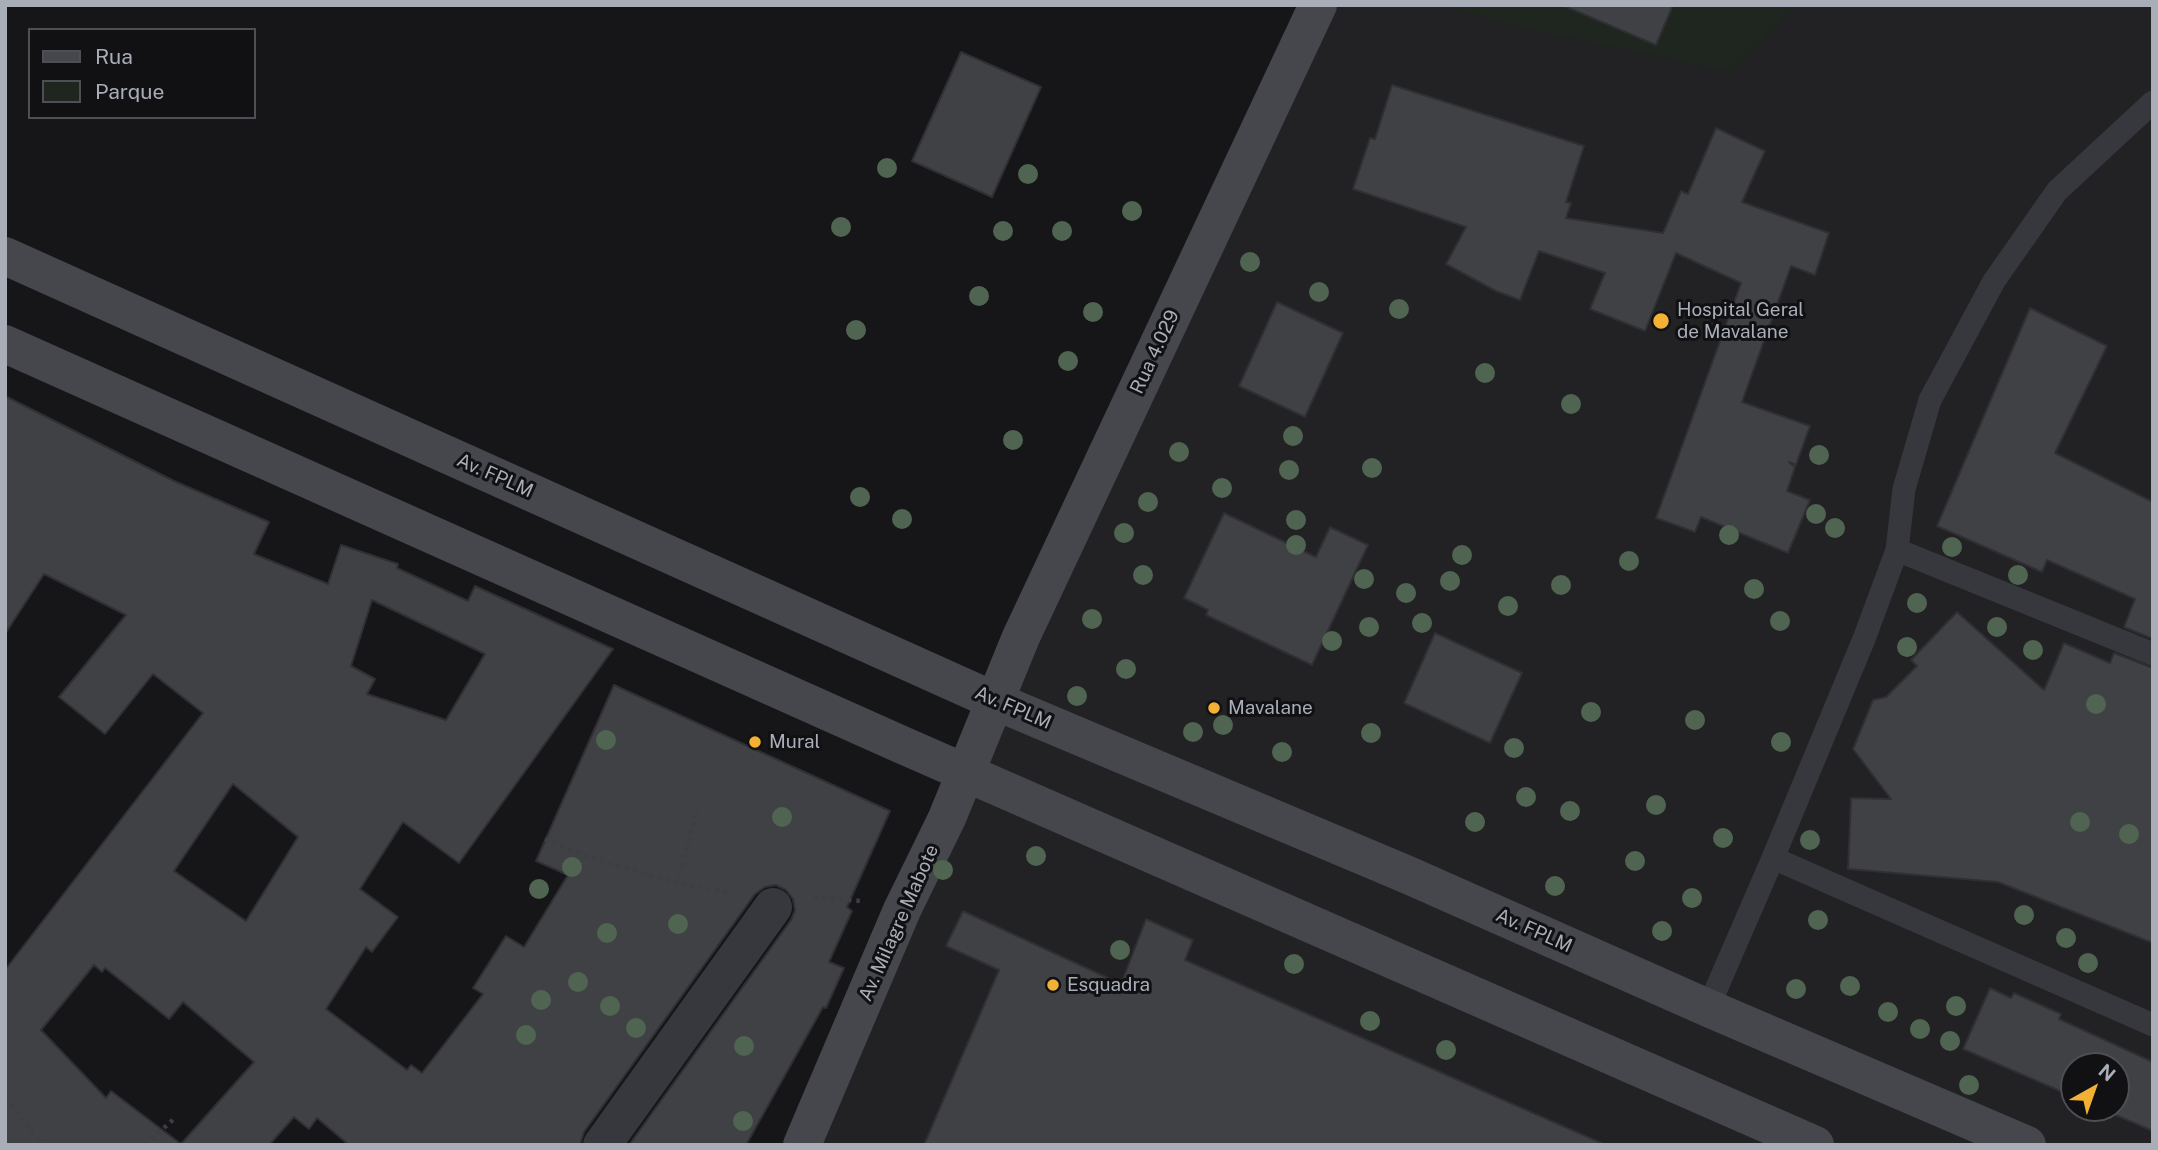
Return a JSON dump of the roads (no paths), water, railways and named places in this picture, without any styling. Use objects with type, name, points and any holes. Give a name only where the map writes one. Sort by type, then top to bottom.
[{"type":"main road","name":"Rua 4.029","points":[[995,701],[1021,637],[1318,5]]},
{"type":"main road","name":"Av. FPLM","points":[[5,256],[995,701],[1408,875],[2027,1145]]},
{"type":"main road","points":[[5,344],[900,744],[1815,1145]]},
{"type":"main road","name":"Av. Milagre Mabote","points":[[802,1145],[902,910],[947,818],[995,701]]},
{"type":"street","points":[[602,1145],[774,907]]},
{"type":"lane","points":[[1708,1008],[1864,639],[1896,550],[1904,489],[1930,400],[1994,281],[2057,191],[2153,102]]},
{"type":"lane","points":[[1896,550],[2153,654]]},
{"type":"lane","points":[[1773,858],[2153,1025]]},
{"type":"place","name":"Hospital Geral de Mavalane","points":[[1661,321]]},
{"type":"place","name":"Mavalane","points":[[1214,708]]},
{"type":"place","name":"Mural","points":[[755,742]]},
{"type":"place","name":"Esquadra","points":[[1053,985]]}]
